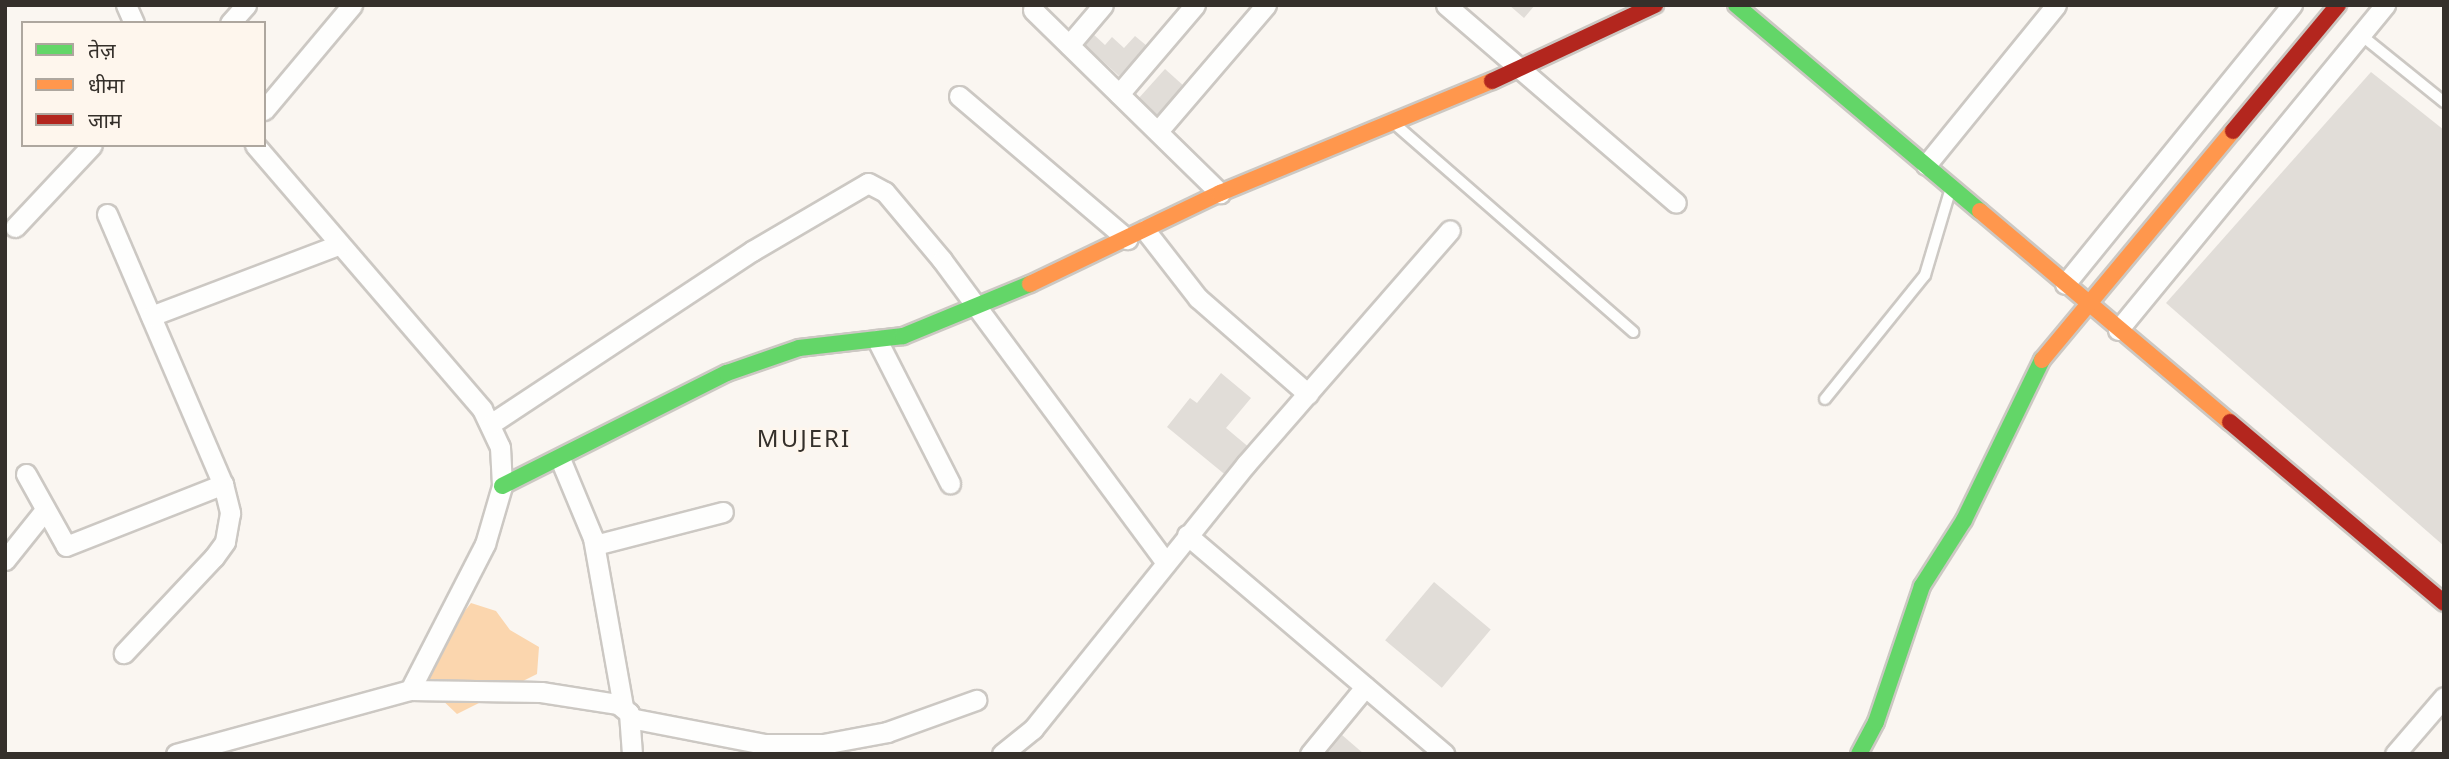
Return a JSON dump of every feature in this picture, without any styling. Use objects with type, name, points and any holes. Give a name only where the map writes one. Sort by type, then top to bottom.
[{"type":"street","points":[[126,5],[133,21]]},
{"type":"street","points":[[232,21],[246,5]]},
{"type":"street","points":[[266,108],[352,5]]},
{"type":"street","points":[[1069,45],[1103,5]]},
{"type":"street","points":[[1119,94],[1195,5]]},
{"type":"street","points":[[1158,131],[1266,5]]},
{"type":"street","points":[[1446,5],[1676,203]]},
{"type":"street","points":[[502,486],[561,461],[727,373],[799,348],[877,340],[925,330],[975,310],[1220,193],[1520,70],[1655,5]]},
{"type":"street","points":[[1926,165],[2056,5]]},
{"type":"street","points":[[2065,284],[2292,5]]},
{"type":"street","points":[[1859,754],[1876,722],[1922,586],[1964,520],[2029,378],[2338,5]]},
{"type":"street","points":[[2118,330],[2385,5]]},
{"type":"street","points":[[1737,6],[2090,307],[2444,603]]},
{"type":"street","points":[[1033,10],[1220,193]]},
{"type":"street","points":[[959,96],[1136,234],[1198,298],[1308,394]]},
{"type":"street","points":[[15,227],[90,147]]},
{"type":"street","points":[[257,147],[492,423],[502,486],[474,569],[423,656],[410,690]]},
{"type":"street","points":[[492,423],[729,265],[868,183],[885,192],[1166,561]]},
{"type":"street","points":[[107,214],[223,484],[230,513],[225,542],[124,653]]},
{"type":"street","points":[[1002,754],[1033,729],[1186,535],[1450,230]]},
{"type":"street","points":[[150,316],[338,245]]},
{"type":"street","points":[[877,340],[950,483]]},
{"type":"street","points":[[561,461],[595,545],[632,754]]},
{"type":"street","points":[[26,474],[58,540],[69,546],[223,484]]},
{"type":"street","points":[[5,560],[45,510]]},
{"type":"street","points":[[595,545],[723,512]]},
{"type":"street","points":[[1186,535],[1444,754]]},
{"type":"street","points":[[1310,754],[1365,687]]},
{"type":"street","points":[[176,754],[410,690],[541,692],[764,744],[822,744],[887,732],[976,700]]},
{"type":"street","points":[[2395,754],[2444,697]]},
{"type":"lane","points":[[2361,35],[2444,102]]},
{"type":"lane","points":[[1392,122],[1633,332]]},
{"type":"lane","points":[[1825,399],[1925,275],[1951,187]]},
{"type":"shaded area","points":[[471,603],[496,611],[510,630],[539,647],[537,674],[457,714],[439,697],[420,690],[434,650]]},
{"type":"building","points":[[1509,5],[1535,5],[1524,18]]},
{"type":"building","points":[[1092,33],[1105,45],[1112,37],[1124,48],[1135,36],[1147,46],[1119,76],[1083,43]]},
{"type":"building","points":[[1165,69],[1184,86],[1157,115],[1138,99]]},
{"type":"building","points":[[2371,72],[2444,130],[2444,546],[2166,303]]},
{"type":"building","points":[[1221,373],[1251,398],[1226,428],[1251,449],[1228,477],[1167,427],[1190,398],[1197,403]]},
{"type":"building","points":[[1434,582],[1491,630],[1442,688],[1385,640]]},
{"type":"building","points":[[1342,735],[1364,754],[1327,754]]},
{"type":"traffic: fast","points":[[1736,5],[1980,211]]},
{"type":"traffic: fast","points":[[502,486],[727,373],[799,348],[903,336],[1030,284]]},
{"type":"traffic: fast","points":[[1859,754],[1876,722],[1922,586],[1964,520],[2042,360]]},
{"type":"traffic: slow","points":[[1030,284],[1220,193],[1492,81]]},
{"type":"traffic: slow","points":[[2042,360],[2233,131]]},
{"type":"traffic: slow","points":[[1980,211],[2230,422]]},
{"type":"traffic: jam","points":[[1492,81],[1655,5]]},
{"type":"traffic: jam","points":[[2233,131],[2338,5]]},
{"type":"traffic: jam","points":[[2230,422],[2444,603]]},
{"type":"district","name":"MUJERI","points":[[804,438]]}]
